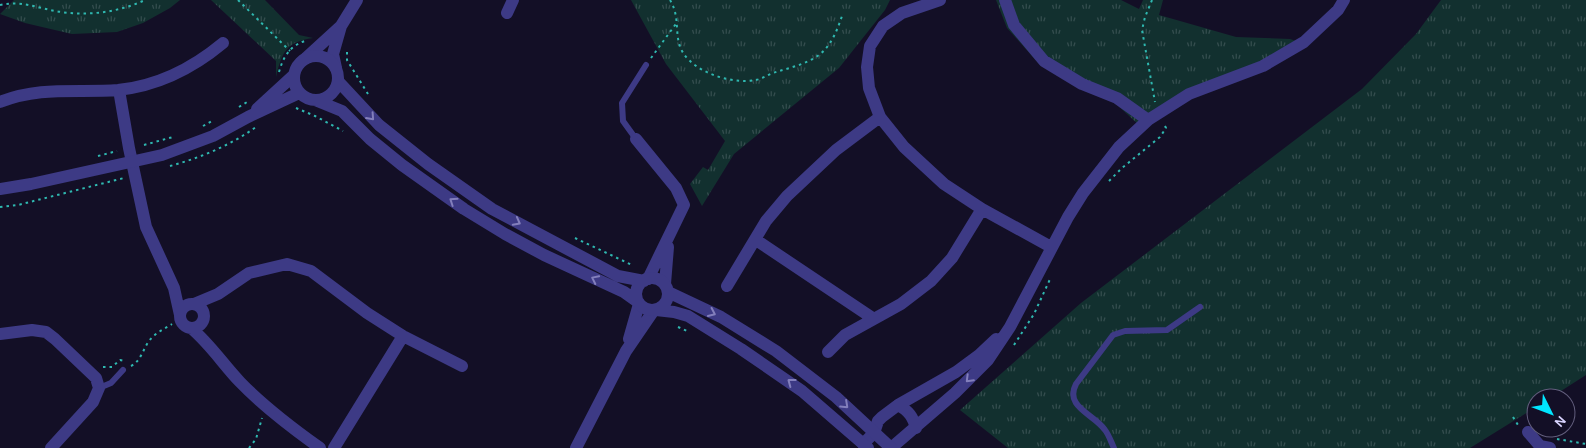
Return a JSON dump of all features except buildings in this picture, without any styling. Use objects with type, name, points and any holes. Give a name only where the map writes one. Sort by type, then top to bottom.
[{"type":"street","points":[[315,100],[328,97],[336,87],[337,74],[333,54],[341,26],[357,0]]},
{"type":"street","points":[[507,13],[513,0]]},
{"type":"street","points":[[940,0],[902,13],[883,26],[870,46],[867,67],[869,88],[880,117],[904,147],[944,184],[982,210],[1051,246]]},
{"type":"street","points":[[1005,0],[1014,25],[1044,61],[1082,84],[1117,98],[1153,118]]},
{"type":"street","points":[[306,58],[313,56],[327,58],[337,74],[379,125],[428,164],[492,209],[618,276],[646,280],[657,279],[666,288],[721,317],[776,351],[836,397],[891,448],[955,394],[988,360],[1010,327],[1051,246],[1083,193],[1118,147],[1153,118],[1189,94],[1262,66],[1304,42],[1338,10],[1344,0]]},
{"type":"street","points":[[248,117],[294,75],[300,62],[341,26]]},
{"type":"street","points":[[0,102],[15,96],[35,92],[119,90],[155,82],[186,69],[222,44]]},
{"type":"street","points":[[294,75],[294,81],[299,93],[304,97],[342,110],[370,138],[402,164],[464,209],[504,234],[624,292],[648,310],[674,312],[688,316],[741,349],[802,391],[865,446],[874,433],[878,421],[898,405],[956,372],[979,355],[1010,327]]},
{"type":"street","points":[[119,90],[146,227],[174,288],[180,317],[184,325],[191,328],[207,342],[240,382],[264,405],[290,427],[320,448]]},
{"type":"street","points":[[0,189],[162,155],[214,136],[248,117],[299,93]]},
{"type":"street","points":[[727,286],[756,240],[766,220],[787,196],[836,150],[880,117]]},
{"type":"street","points":[[626,351],[639,303],[636,298],[637,288],[646,280],[668,240],[684,205],[676,188],[636,139]]},
{"type":"street","points":[[828,352],[845,335],[901,304],[931,281],[952,258],[982,210]]},
{"type":"street","points":[[576,448],[626,351],[655,310],[660,308],[666,301],[668,240]]},
{"type":"street","points":[[756,240],[874,319]]},
{"type":"street","points":[[180,317],[184,307],[218,294],[250,273],[287,264],[311,271],[403,336],[462,366]]},
{"type":"street","points":[[174,288],[192,304],[201,308],[204,315],[207,342]]},
{"type":"street","points":[[191,328],[198,326],[218,294]]},
{"type":"street","points":[[0,334],[32,330],[46,332],[94,376],[99,388],[93,402],[51,448]]},
{"type":"street","points":[[334,448],[403,336]]},
{"type":"street","points":[[898,405],[906,410],[913,419],[916,428]]},
{"type":"street","points":[[1533,438],[1540,446],[1550,448]]},
{"type":"lane","points":[[636,139],[622,121],[622,103],[646,65]]},
{"type":"lane","points":[[1114,448],[1106,430],[1075,402],[1072,392],[1076,384],[1113,335],[1126,331],[1168,330],[1200,306]]},
{"type":"lane","points":[[99,388],[111,383],[123,370]]},
{"type":"path","points":[[0,5],[11,2],[22,3],[61,12],[90,14],[126,8],[145,0]]},
{"type":"path","points":[[238,0],[290,51]]},
{"type":"path","points":[[670,0],[678,21],[677,41],[688,59],[705,71],[738,82],[758,80],[772,73],[793,68],[819,55],[836,34],[843,12]]},
{"type":"path","points":[[1108,182],[1122,168],[1160,138],[1166,128],[1153,118],[1142,30],[1152,0]]},
{"type":"path","points":[[646,65],[678,21]]},
{"type":"path","points":[[291,109],[296,108],[315,116],[339,127],[346,133]]},
{"type":"path","points":[[168,166],[212,151],[256,128]]},
{"type":"path","points":[[0,207],[18,205],[136,175]]},
{"type":"path","points":[[1011,349],[1034,314],[1048,287],[1054,270]]},
{"type":"path","points":[[94,376],[102,367],[112,367],[120,360],[132,366],[141,356],[150,339],[180,317]]},
{"type":"path","points":[[676,326],[694,334]]},
{"type":"path","points":[[249,448],[259,430],[264,405]]},
{"type":"green space","points":[[14,0],[180,0],[170,8],[143,23],[117,32],[72,34],[25,23],[0,14]]},
{"type":"green space","points":[[211,0],[265,0],[299,35],[313,38],[297,42],[287,50],[283,55],[276,77],[276,61]]},
{"type":"green space","points":[[631,0],[890,0],[885,10],[839,68],[734,154],[702,206],[690,184],[703,167],[708,170],[725,141],[666,64]]},
{"type":"green space","points":[[996,0],[1121,0],[1139,9],[1143,0],[1163,0],[1159,15],[1236,37],[1290,39],[1299,42],[1263,66],[1189,94],[1140,126],[1114,102],[1040,65],[1007,28]]},
{"type":"green space","points":[[1441,0],[1586,0],[1586,375],[1566,388],[1526,388],[1526,413],[1470,448],[1008,448],[960,410],[1081,303],[1362,89],[1416,34]]}]
